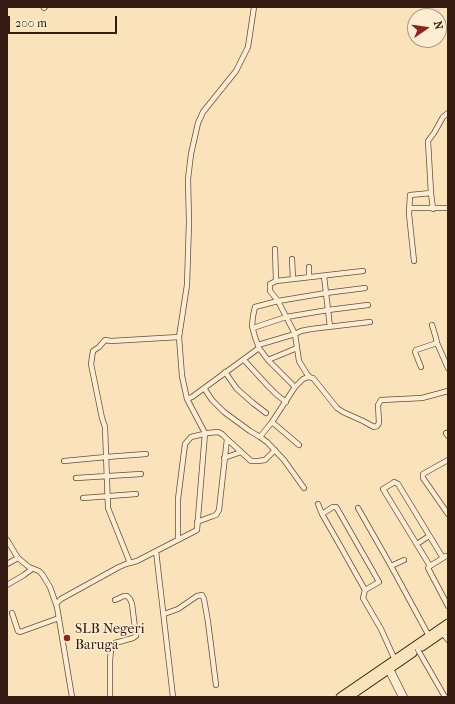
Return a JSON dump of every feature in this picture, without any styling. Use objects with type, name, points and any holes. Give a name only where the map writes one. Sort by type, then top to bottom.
[{"type":"highway","points":[[340,697],[389,670],[443,631],[448,623]]},
{"type":"highway","points":[[352,696],[364,683],[395,660],[429,636],[443,631]]},
{"type":"street","points":[[56,604],[119,567],[137,561],[197,530],[205,433],[187,399],[182,376],[180,337],[187,285],[189,222],[188,172],[198,122],[203,112],[236,71],[248,47],[254,7]]},
{"type":"street","points":[[433,209],[428,141],[443,117],[448,113]]},
{"type":"street","points":[[414,262],[409,214],[410,195],[431,193]]},
{"type":"street","points":[[410,208],[448,208]]},
{"type":"street","points":[[275,249],[276,281]]},
{"type":"street","points":[[292,258],[293,279]]},
{"type":"street","points":[[309,267],[309,278]]},
{"type":"street","points":[[363,271],[276,281],[270,284],[270,291],[278,301],[296,334],[299,360],[307,374],[313,378],[337,408],[374,427],[379,423],[378,405],[382,399],[422,398],[448,391]]},
{"type":"street","points":[[324,276],[330,327]]},
{"type":"street","points":[[295,387],[268,360],[259,347],[253,328],[255,307],[278,301],[365,288]]},
{"type":"street","points":[[253,328],[286,317],[368,305]]},
{"type":"street","points":[[187,399],[244,360],[259,347],[311,328],[370,322]]},
{"type":"street","points":[[432,325],[437,343],[448,368]]},
{"type":"street","points":[[130,563],[109,511],[107,496],[105,427],[91,364],[93,351],[105,340],[111,341],[180,337]]},
{"type":"street","points":[[421,368],[415,352],[416,350],[437,343]]},
{"type":"street","points":[[268,360],[297,348]]},
{"type":"street","points":[[244,360],[267,385],[286,402]]},
{"type":"street","points":[[225,372],[237,389],[266,413]]},
{"type":"street","points":[[260,437],[286,402],[295,387],[306,377],[310,377]]},
{"type":"street","points":[[204,388],[212,400],[224,412],[250,432],[267,442],[284,460],[304,488]]},
{"type":"street","points":[[272,422],[299,445]]},
{"type":"street","points":[[178,540],[178,499],[183,451],[185,444],[191,437],[205,433],[218,432],[251,461],[265,460],[275,450]]},
{"type":"street","points":[[197,522],[214,516],[218,512],[227,440]]},
{"type":"street","points":[[224,458],[240,452]]},
{"type":"street","points":[[64,461],[106,456],[146,454]]},
{"type":"street","points":[[448,460],[423,474],[423,478],[446,506],[448,514]]},
{"type":"street","points":[[76,478],[141,474]]},
{"type":"street","points":[[430,566],[383,489],[394,482],[398,484],[442,558]]},
{"type":"street","points":[[83,498],[136,494]]},
{"type":"street","points":[[318,504],[322,514],[365,590],[363,598],[381,629],[395,660]]},
{"type":"street","points":[[322,514],[333,507],[336,507],[361,550],[379,582],[365,590]]},
{"type":"street","points":[[358,508],[429,636]]},
{"type":"street","points":[[417,544],[429,536]]},
{"type":"street","points":[[7,540],[18,558],[32,569],[39,571],[45,577],[50,588],[59,618],[72,697]]},
{"type":"street","points":[[156,551],[173,697]]},
{"type":"street","points":[[448,556],[428,567],[448,606]]},
{"type":"street","points":[[7,564],[18,558]]},
{"type":"street","points":[[391,566],[404,560]]},
{"type":"street","points":[[7,585],[32,569]]},
{"type":"street","points":[[164,614],[178,609],[197,596],[202,595],[208,622],[216,685]]},
{"type":"street","points":[[110,697],[111,650],[115,643],[136,636],[130,599],[127,596],[124,596],[115,600]]},
{"type":"street","points":[[12,613],[18,631],[20,632],[59,618]]},
{"type":"street","points":[[443,631],[448,640]]},
{"type":"street","points":[[418,650],[445,697]]},
{"type":"street","points":[[389,670],[401,697]]},
{"type":"street","points":[[389,670],[405,697]]},
{"type":"place","name":"SLB Negeri Baruga","points":[[67,638]]}]
